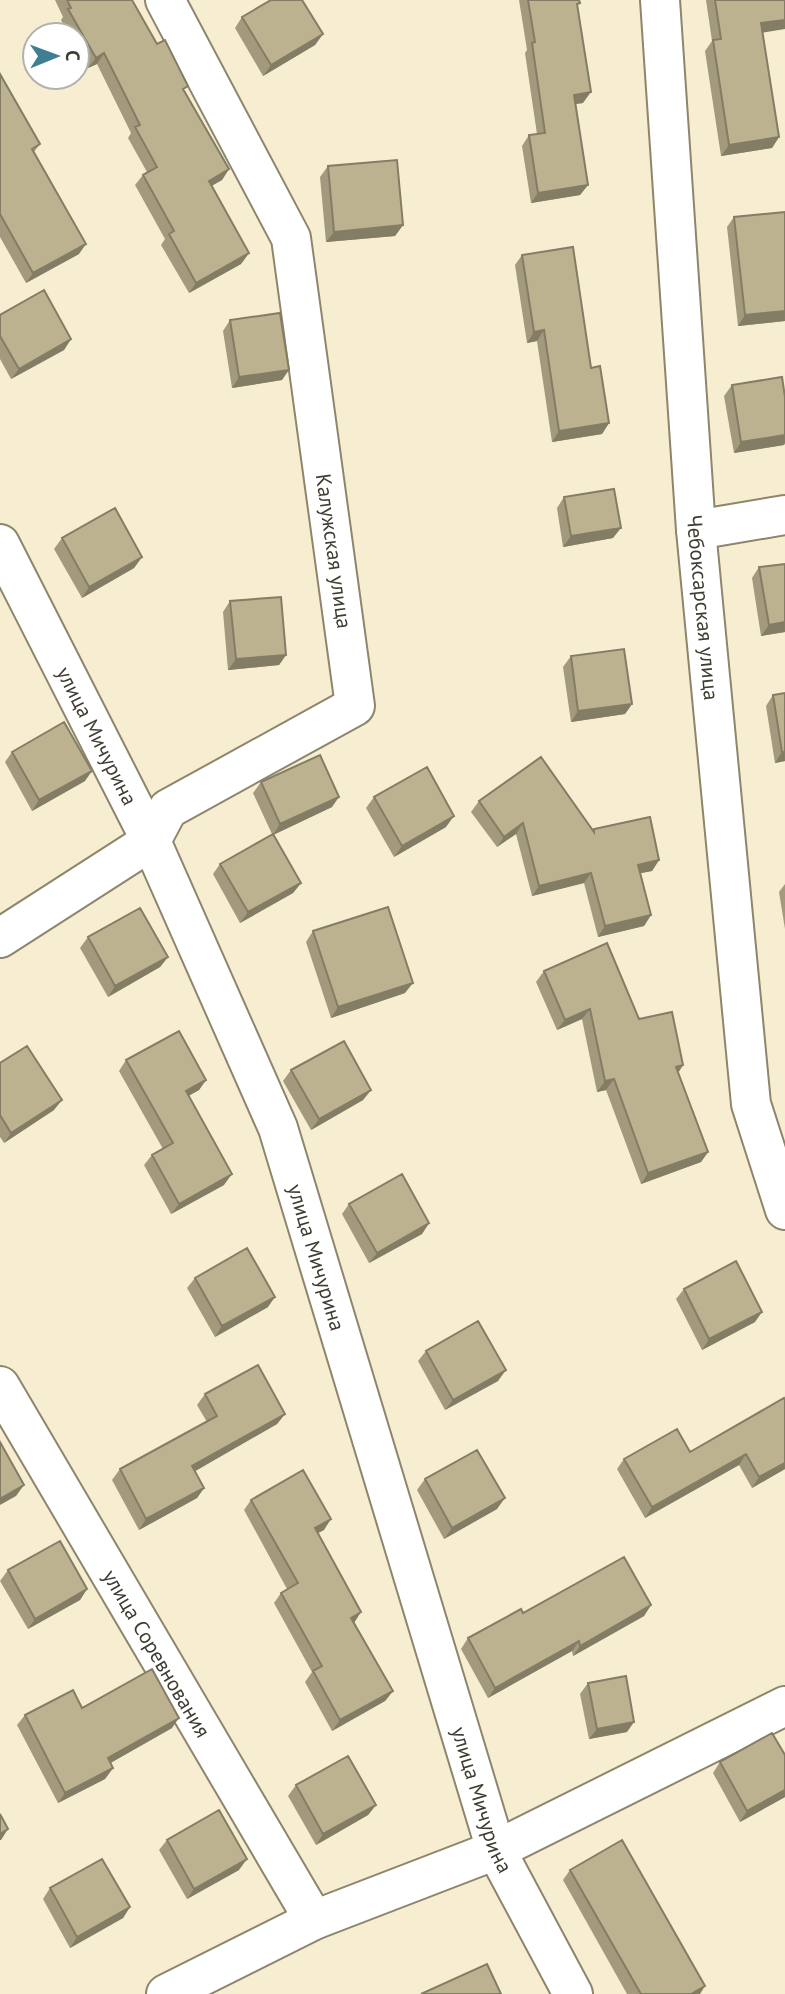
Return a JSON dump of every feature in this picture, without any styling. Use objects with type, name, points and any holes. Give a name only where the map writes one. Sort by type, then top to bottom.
[{"type":"street","name":"Калужская улица","points":[[151,841],[167,808],[355,706],[291,238],[165,0]]},
{"type":"street","name":"Чебоксарская улица","points":[[660,0],[696,530],[751,1104],[785,1210]]},
{"type":"street","points":[[696,530],[785,514]]},
{"type":"street","name":"улица Мичурина","points":[[0,544],[151,841],[278,1128],[496,1850],[573,1994]]},
{"type":"street","points":[[0,938],[151,841]]},
{"type":"street","name":"улица Соревнования","points":[[0,1387],[314,1920]]},
{"type":"street","points":[[166,1994],[314,1920],[496,1850],[785,1706]]},
{"type":"building","points":[[67,0],[132,0],[157,44],[165,40],[188,86],[183,89],[229,169],[209,181],[249,253],[196,283],[169,234],[174,231],[143,175],[157,167],[135,127],[140,125],[104,53],[96,58],[91,49],[91,21],[75,21],[68,9],[71,8]]},
{"type":"building","points":[[271,0],[302,0],[323,34],[271,65],[242,17]]},
{"type":"building","points":[[528,0],[579,0],[580,3],[577,4],[591,92],[574,95],[588,185],[538,193],[529,135],[545,133]]},
{"type":"building","points":[[715,0],[785,0],[785,20],[761,23],[779,137],[729,145],[713,40],[721,39]]},
{"type":"building","points":[[0,74],[40,144],[32,149],[86,244],[33,273],[0,214]]},
{"type":"building","points":[[397,160],[403,225],[334,232],[328,166]]},
{"type":"building","points":[[785,212],[785,311],[745,315],[734,217]]},
{"type":"building","points":[[573,247],[591,368],[600,366],[609,423],[559,431],[544,330],[534,332],[522,255]]},
{"type":"building","points":[[44,290],[71,339],[19,369],[0,336],[0,315]]},
{"type":"building","points":[[280,313],[289,370],[239,377],[230,320]]},
{"type":"building","points":[[782,377],[785,435],[741,442],[732,385]]},
{"type":"building","points":[[614,489],[621,528],[571,536],[564,497]]},
{"type":"building","points":[[115,508],[142,557],[89,587],[62,538]]},
{"type":"building","points":[[785,564],[785,622],[769,625],[759,567]]},
{"type":"building","points":[[281,597],[286,655],[236,659],[230,601]]},
{"type":"building","points":[[624,649],[632,704],[578,711],[571,656]]},
{"type":"building","points":[[785,693],[785,752],[782,752],[773,695]]},
{"type":"building","points":[[64,722],[92,771],[39,800],[12,752]]},
{"type":"building","points":[[320,755],[339,797],[280,824],[261,782]]},
{"type":"building","points":[[541,757],[594,832],[594,829],[650,817],[659,860],[638,865],[651,915],[605,926],[591,873],[539,886],[523,823],[504,837],[479,801]]},
{"type":"building","points":[[427,767],[454,816],[402,846],[374,797]]},
{"type":"building","points":[[273,834],[301,883],[248,912],[220,864]]},
{"type":"building","points":[[388,907],[413,983],[338,1007],[313,931]]},
{"type":"building","points":[[140,908],[168,957],[115,986],[88,937]]},
{"type":"building","points":[[607,943],[639,1019],[672,1012],[683,1065],[676,1067],[708,1152],[648,1173],[614,1079],[605,1081],[590,1009],[565,1020],[544,971]]},
{"type":"building","points":[[179,1031],[206,1080],[186,1091],[232,1174],[179,1204],[152,1155],[173,1143],[126,1060]]},
{"type":"building","points":[[344,1041],[371,1090],[319,1119],[291,1070]]},
{"type":"building","points":[[27,1046],[62,1100],[11,1133],[0,1115],[0,1063]]},
{"type":"building","points":[[402,1174],[429,1223],[377,1253],[349,1204]]},
{"type":"building","points":[[247,1248],[275,1297],[222,1326],[195,1278]]},
{"type":"building","points":[[736,1261],[762,1312],[709,1339],[684,1289]]},
{"type":"building","points":[[478,1321],[506,1370],[453,1400],[426,1351]]},
{"type":"building","points":[[258,1365],[285,1414],[192,1466],[204,1488],[146,1519],[120,1469],[217,1416],[205,1394]]},
{"type":"building","points":[[784,1398],[785,1463],[759,1477],[746,1454],[652,1507],[624,1459],[677,1429],[690,1452]]},
{"type":"building","points":[[0,1442],[24,1485],[0,1499]]},
{"type":"building","points":[[477,1450],[505,1498],[452,1528],[425,1479]]},
{"type":"building","points":[[303,1470],[331,1519],[315,1528],[361,1612],[351,1618],[393,1691],[340,1720],[313,1671],[322,1666],[281,1593],[298,1583],[251,1500]]},
{"type":"building","points":[[60,1541],[87,1589],[35,1619],[8,1570]]},
{"type":"building","points":[[624,1557],[651,1605],[580,1646],[579,1641],[495,1688],[468,1638],[521,1609],[523,1613]]},
{"type":"building","points":[[152,1669],[179,1718],[108,1758],[113,1768],[65,1793],[25,1715],[73,1690],[82,1708]]},
{"type":"building","points":[[626,1676],[634,1722],[597,1729],[588,1683]]},
{"type":"building","points":[[772,1733],[785,1755],[785,1790],[747,1811],[720,1762]]},
{"type":"building","points":[[348,1756],[376,1805],[323,1834],[296,1785]]},
{"type":"building","points":[[219,1810],[247,1859],[194,1889],[167,1840]]},
{"type":"building","points":[[0,1814],[8,1829],[0,1834]]},
{"type":"building","points":[[622,1840],[705,1986],[691,1994],[641,1994],[570,1870]]},
{"type":"building","points":[[102,1859],[130,1907],[77,1937],[50,1888]]},
{"type":"building","points":[[487,1964],[501,1994],[421,1994]]}]
